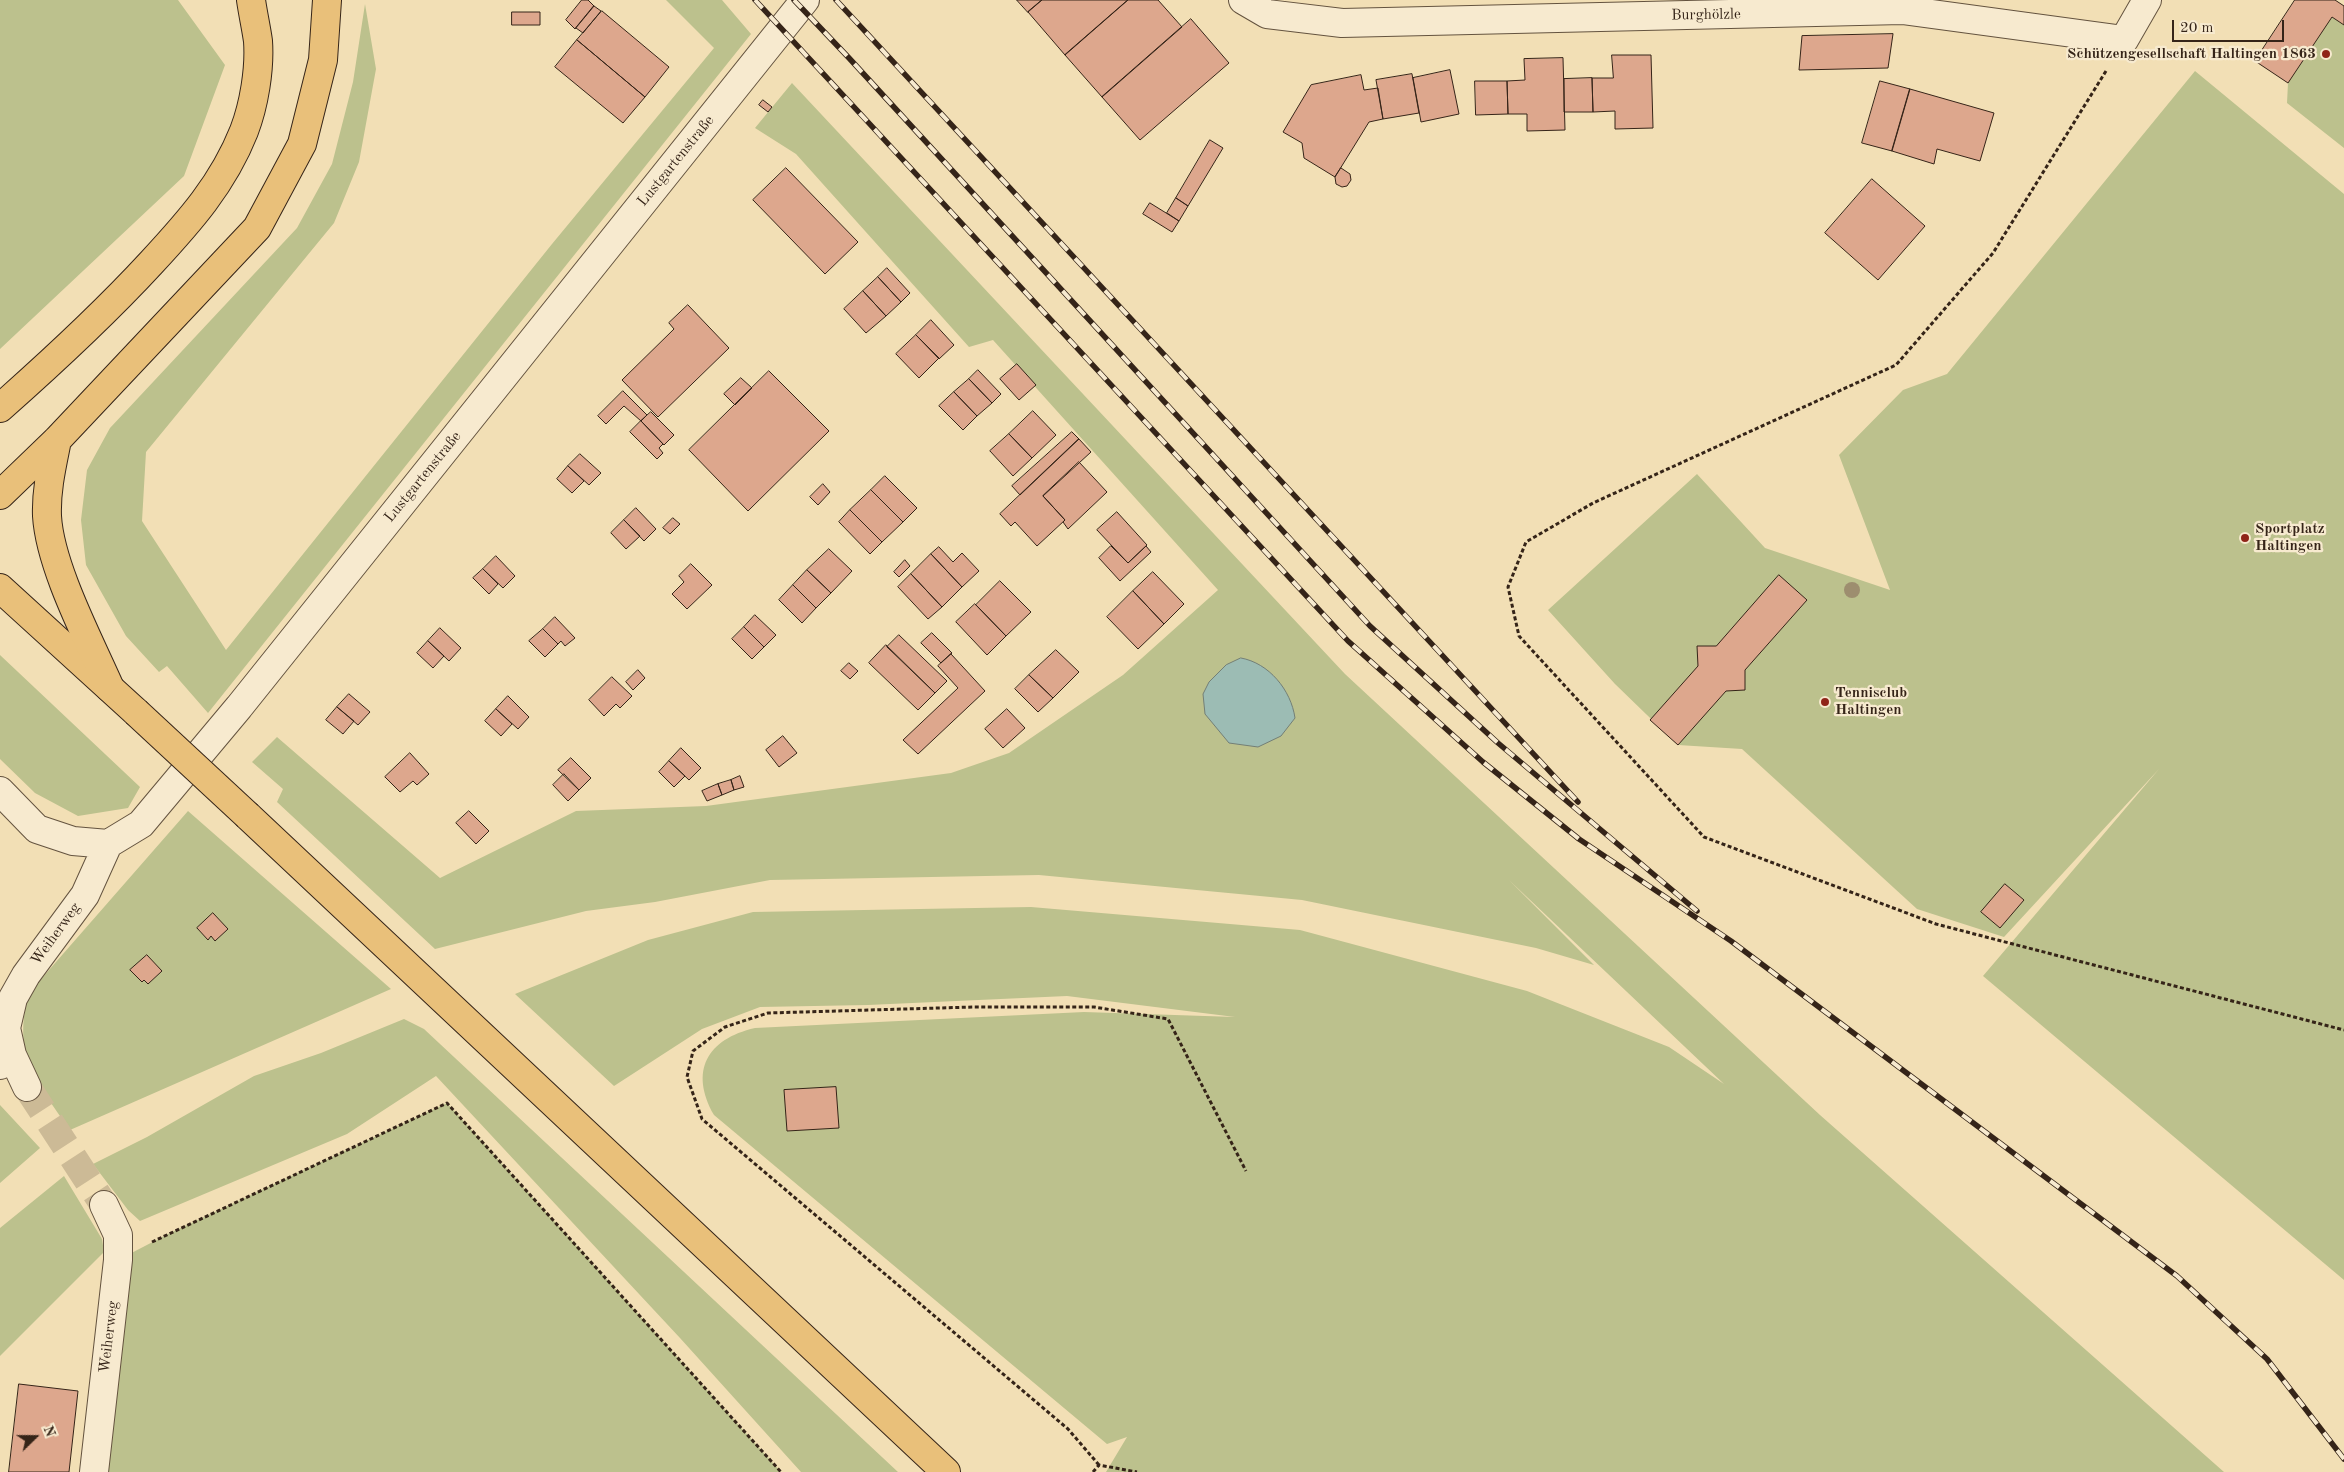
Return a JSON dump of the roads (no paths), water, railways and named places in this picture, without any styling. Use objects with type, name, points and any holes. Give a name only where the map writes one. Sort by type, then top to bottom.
[{"type":"main road","points":[[0,408],[64,351],[136,279],[196,214],[224,172],[244,130],[255,86],[258,42],[251,0]]},
{"type":"main road","points":[[0,495],[57,440],[257,228],[302,144],[322,60],[328,0]]},
{"type":"main road","points":[[57,440],[49,479],[49,525],[56,556],[69,594],[110,688]]},
{"type":"main road","points":[[0,588],[248,816],[946,1472]]},
{"type":"street","name":"Lustgartenstraße","points":[[108,844],[140,824],[239,707],[805,0]]},
{"type":"street","name":"Burghölzle","points":[[1243,0],[1267,14],[1342,23],[1902,10],[2124,40],[2147,0]]},
{"type":"street","points":[[0,791],[37,830],[73,841],[108,844]]},
{"type":"street","name":"Weiherweg","points":[[27,1087],[6,1060],[6,1028],[13,998],[26,975],[85,895],[108,844]]},
{"type":"street","name":"Weiherweg","points":[[94,1472],[118,1260],[118,1235],[104,1205]]},
{"type":"water","points":[[1241,658],[1261,666],[1277,679],[1289,698],[1295,718],[1281,736],[1258,747],[1229,743],[1205,714],[1203,694],[1209,682],[1226,665]]},
{"type":"tunnel","points":[[27,1087],[104,1205]]},
{"type":"railway","points":[[755,0],[1348,641],[1483,762],[1579,839],[1731,941],[2177,1276],[2267,1359],[2344,1459]]},
{"type":"railway","points":[[794,0],[1370,626],[1498,743],[1697,911]]},
{"type":"railway","points":[[836,0],[1578,802]]},
{"type":"place","name":"Schützengesellschaft Haltingen 1863","points":[[2326,54]]},
{"type":"place","name":"Sportplatz Haltingen","points":[[2245,538]]},
{"type":"place","name":"Tennisclub Haltingen","points":[[1825,702]]}]
